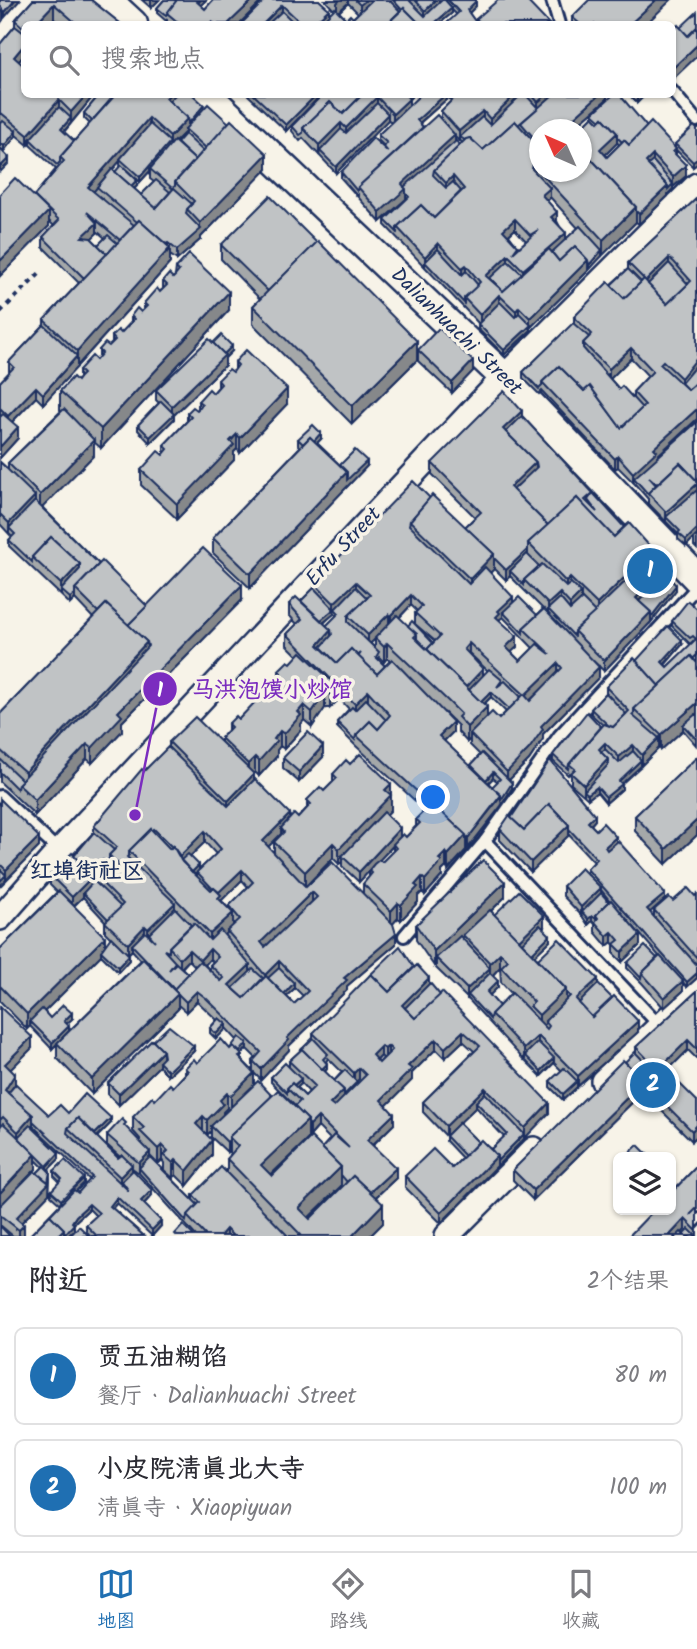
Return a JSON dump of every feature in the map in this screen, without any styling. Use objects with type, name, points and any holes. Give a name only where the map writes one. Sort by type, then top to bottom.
[{"type":"street","points":[[107,0],[130,21]]},
{"type":"street","name":"Dalianhuachi Street","points":[[210,98],[504,377],[697,578]]},
{"type":"street","name":"Erfu Street","points":[[0,918],[59,851],[504,377],[697,185]]},
{"type":"street","points":[[591,1092],[697,990]]},
{"type":"street","points":[[447,1236],[553,1130]]},
{"type":"lane","points":[[552,0],[558,21]]},
{"type":"lane","points":[[676,95],[697,121]]},
{"type":"lane","points":[[404,936],[485,841],[559,736],[697,587]]},
{"type":"lane","points":[[0,796],[59,851]]},
{"type":"lane","points":[[485,841],[659,1025],[683,1014],[690,1020]]},
{"type":"lane","points":[[681,1236],[697,1219]]},
{"type":"path","points":[[0,312],[41,272]]},
{"type":"building","points":[[0,0],[15,0],[5,12],[0,6]]},
{"type":"building","points":[[33,0],[91,0],[117,21],[74,21],[54,4],[38,21],[21,21],[21,25],[15,20]]},
{"type":"building","points":[[164,0],[177,0],[166,15],[157,8]]},
{"type":"building","points":[[177,0],[195,0],[205,9],[213,0],[253,0],[231,21],[176,21],[167,13]]},
{"type":"building","points":[[265,0],[319,0],[329,9],[316,21],[299,21],[282,5],[266,21],[244,21]]},
{"type":"building","points":[[372,0],[389,0],[400,11],[390,21],[322,21],[335,8],[346,19],[350,15],[353,18]]},
{"type":"building","points":[[393,0],[409,0],[425,16],[442,0],[452,8],[437,21],[417,21],[404,8],[402,10]]},
{"type":"building","points":[[415,0],[436,0],[425,11]]},
{"type":"building","points":[[448,0],[476,0],[467,10],[475,21],[449,21],[459,12]]},
{"type":"building","points":[[498,0],[526,0],[546,21],[478,21],[476,19]]},
{"type":"building","points":[[589,0],[656,0],[633,21],[577,21],[572,17]]},
{"type":"building","points":[[404,8],[417,21],[390,21]]},
{"type":"building","points":[[282,11],[291,20],[290,21],[271,21]]},
{"type":"building","points":[[697,12],[697,27],[688,36],[680,28]]},
{"type":"building","points":[[678,25],[688,36],[697,27],[697,45],[676,65]]},
{"type":"building","points":[[15,26],[21,31],[21,49],[14,57],[21,63],[21,98],[83,98],[71,112],[59,100],[28,135],[0,112],[0,44]]},
{"type":"building","points":[[97,98],[112,98],[92,121],[84,113]]},
{"type":"building","points":[[112,98],[166,98],[188,118],[170,137],[149,118],[88,187],[134,225],[120,240],[87,212],[97,223],[82,237],[91,238],[107,254],[84,278],[43,237],[59,220],[34,196],[64,161],[60,157]]},
{"type":"building","points":[[172,98],[196,98],[204,105],[189,123],[188,118],[169,101]]},
{"type":"building","points":[[257,98],[313,98],[286,125]]},
{"type":"building","points":[[319,98],[359,98],[343,114],[330,102],[303,128],[300,135],[292,126]]},
{"type":"building","points":[[359,98],[376,98],[346,128],[341,123],[319,145],[303,128],[330,102],[343,114]]},
{"type":"building","points":[[378,98],[408,98],[409,99],[393,114]]},
{"type":"building","points":[[417,98],[442,98],[417,120],[423,127],[358,187],[357,191],[341,172],[373,138],[388,152],[383,146],[387,143],[378,135]]},
{"type":"building","points":[[454,98],[512,98],[490,119],[483,111],[459,131],[441,111]]},
{"type":"building","points":[[518,98],[529,98],[538,108],[518,125],[515,121],[483,150],[470,138],[465,140],[460,137],[482,117],[490,125]]},
{"type":"building","points":[[549,98],[596,98],[572,119],[529,119],[529,132],[521,123]]},
{"type":"building","points":[[610,98],[622,98],[647,127],[629,145],[617,137],[617,133],[603,118],[601,120],[593,113]]},
{"type":"building","points":[[377,103],[388,114],[336,167],[320,151],[341,129],[346,133]]},
{"type":"building","points":[[208,104],[229,123],[206,148],[185,129]]},
{"type":"building","points":[[59,107],[71,118],[61,129],[74,141],[60,157],[57,165],[30,139]]},
{"type":"building","points":[[437,115],[455,135],[402,184],[406,189],[380,212],[358,187]]},
{"type":"building","points":[[593,116],[599,122],[603,118],[617,133],[600,149],[607,157],[624,140],[629,145],[651,122],[676,149],[673,152],[686,165],[673,177],[653,155],[646,162],[668,186],[639,214],[636,207],[592,160],[590,119]]},
{"type":"building","points":[[231,120],[267,154],[200,223],[187,209],[194,201],[175,182]]},
{"type":"building","points":[[3,121],[16,131],[4,146],[0,142],[0,125]]},
{"type":"building","points":[[515,121],[529,136],[529,182],[544,182],[550,188],[542,195],[557,212],[551,217],[566,233],[523,270],[508,255],[486,276],[503,291],[549,249],[559,261],[575,246],[588,260],[530,318],[519,307],[516,311],[499,295],[480,315],[464,298],[480,282],[466,265],[462,268],[438,243],[425,257],[397,227],[421,205],[434,218],[464,189],[453,176],[446,183],[434,170],[470,138],[483,150]],"holes":[[[515,219],[530,235],[538,230],[513,253],[518,246],[503,230]]]},
{"type":"building","points":[[150,124],[170,142],[140,177],[120,159]]},
{"type":"building","points":[[694,126],[697,129],[697,159],[693,162],[675,144]]},
{"type":"building","points":[[185,134],[203,151],[195,160],[177,143]]},
{"type":"building","points":[[174,141],[195,160],[172,188],[150,169]]},
{"type":"building","points":[[456,141],[460,145],[434,170],[433,175],[446,188],[453,182],[461,191],[434,218],[421,205],[397,227],[397,232],[385,220],[409,197],[404,187]]},
{"type":"building","points":[[0,149],[9,158],[0,167]]},
{"type":"building","points":[[592,160],[636,207],[603,240],[549,182],[592,182]]},
{"type":"building","points":[[653,161],[673,184],[668,189],[648,165]]},
{"type":"building","points":[[121,165],[137,180],[131,186],[115,172]]},
{"type":"building","points":[[112,169],[156,208],[174,188],[192,204],[186,214],[201,229],[177,250],[166,244],[97,187]]},
{"type":"building","points":[[15,178],[49,211],[0,261],[0,194]]},
{"type":"building","points":[[156,180],[170,192],[156,208],[141,195]]},
{"type":"building","points":[[270,196],[317,243],[268,291],[221,245]]},
{"type":"building","points":[[697,198],[697,358],[681,378],[663,361],[660,364],[688,390],[697,382],[697,409],[654,448],[657,451],[633,473],[618,456],[615,459],[542,382],[559,366],[584,391],[590,386],[621,428],[645,405],[633,392],[653,371],[631,348],[609,369],[583,343],[592,334],[574,317],[608,282],[624,298],[644,279],[628,263]],"holes":[[[669,258],[691,281],[667,304],[644,279],[646,281]]]},
{"type":"building","points":[[139,220],[170,248],[77,351],[44,320]]},
{"type":"building","points":[[580,226],[602,250],[589,265],[588,260],[575,246],[559,261],[552,252]]},
{"type":"building","points":[[108,235],[117,243],[107,254],[98,245]]},
{"type":"building","points":[[318,241],[417,341],[352,406],[253,306]]},
{"type":"building","points":[[438,249],[462,275],[466,271],[478,285],[464,298],[464,303],[425,262]]},
{"type":"building","points":[[189,254],[229,292],[101,429],[60,391],[73,377],[77,381],[83,374],[79,370],[92,356],[96,360],[105,343],[109,346],[115,340],[112,336],[118,330],[121,333],[134,319],[131,316],[137,308],[141,312],[147,306],[144,303],[157,288],[160,292],[167,285],[163,281],[169,274],[173,278],[175,276],[179,271],[176,268]]},
{"type":"building","points":[[508,261],[522,274],[503,291],[490,278]]},
{"type":"building","points":[[669,263],[688,284],[667,304],[648,284]]},
{"type":"building","points":[[628,269],[641,282],[624,298],[611,285]]},
{"type":"building","points":[[500,302],[515,317],[519,313],[531,325],[504,350],[478,324]]},
{"type":"building","points":[[573,323],[589,337],[583,343],[583,348],[619,389],[622,386],[642,408],[621,428],[590,386],[584,391],[559,366],[542,382],[539,389],[523,372]]},
{"type":"building","points":[[44,325],[77,356],[43,394],[36,387],[8,416],[0,408],[0,382],[14,367],[9,362]]},
{"type":"building","points":[[439,328],[473,361],[452,383],[418,350]]},
{"type":"building","points":[[221,335],[232,346],[224,354],[213,343]]},
{"type":"building","points":[[209,339],[225,355],[172,406],[156,390]]},
{"type":"building","points":[[246,350],[287,389],[240,438],[237,434],[230,441],[234,445],[177,504],[141,470],[158,451],[163,455],[168,449],[164,445],[191,417],[187,413],[193,407],[197,410],[199,408],[202,404],[198,401],[209,389],[213,393],[221,384],[218,380],[229,369],[233,372],[238,365],[235,362]]},
{"type":"building","points":[[697,364],[697,382],[688,390],[681,383]]},
{"type":"building","points":[[504,391],[522,411],[503,429],[536,462],[510,487],[548,525],[528,543],[528,549],[506,570],[494,558],[494,554],[465,527],[481,512],[432,463]]},
{"type":"building","points":[[161,401],[174,414],[150,437],[138,425]]},
{"type":"building","points":[[64,409],[94,440],[40,495],[8,463]]},
{"type":"building","points":[[3,414],[18,427],[0,447],[0,417]]},
{"type":"building","points":[[522,416],[593,493],[624,527],[614,537],[577,498],[548,525],[513,490],[537,467],[536,462],[506,432]]},
{"type":"building","points":[[697,422],[697,481],[680,463],[657,484],[649,477],[656,485],[648,494],[634,478]]},
{"type":"building","points":[[313,425],[321,433],[314,441],[310,437],[303,444],[298,439]]},
{"type":"building","points":[[310,437],[347,472],[250,574],[213,538]]},
{"type":"building","points":[[355,450],[367,461],[347,480],[347,472],[340,465]]},
{"type":"building","points":[[0,462],[35,496],[9,523],[0,514]]},
{"type":"building","points":[[680,463],[697,484],[666,512],[648,493]]},
{"type":"building","points":[[413,481],[430,498],[409,525],[469,584],[485,567],[513,597],[498,611],[500,613],[496,617],[517,636],[506,647],[520,661],[537,644],[550,654],[523,628],[544,609],[599,667],[541,726],[543,729],[529,749],[507,772],[470,734],[492,712],[499,719],[524,694],[469,643],[464,649],[483,669],[466,687],[427,649],[440,636],[415,613],[422,606],[411,595],[368,635],[348,616],[370,595],[356,582],[334,603],[314,583]],"holes":[[[558,663],[562,668],[530,701],[524,694]]]},
{"type":"building","points":[[697,490],[697,529],[686,540],[666,517]]},
{"type":"building","points":[[432,495],[494,554],[470,579],[410,521]]},
{"type":"building","points":[[577,498],[614,537],[629,523],[653,550],[597,604],[570,578],[566,582],[528,543]]},
{"type":"building","points":[[35,501],[99,564],[70,598],[61,590],[80,569],[80,564],[51,537],[32,557],[32,562],[9,540],[15,534],[9,528]]},
{"type":"building","points":[[51,537],[80,564],[61,584],[32,557]]},
{"type":"building","points":[[203,548],[242,585],[118,712],[122,716],[92,748],[87,744],[35,800],[18,784],[148,646],[128,625]]},
{"type":"building","points":[[527,554],[539,566],[524,580],[524,585],[510,571]]},
{"type":"building","points":[[653,555],[666,569],[636,598],[651,612],[604,661],[574,631]]},
{"type":"building","points":[[102,561],[147,606],[128,625],[106,604],[98,612],[75,589]]},
{"type":"building","points":[[542,564],[566,587],[571,583],[581,593],[570,604],[560,593],[548,604],[524,580]]},
{"type":"building","points":[[666,574],[676,585],[651,617],[651,612],[639,601]]},
{"type":"building","points":[[356,587],[367,598],[348,616],[348,622],[379,652],[376,657],[385,666],[377,674],[358,657],[361,653],[357,656],[351,649],[337,663],[321,647],[332,635],[326,626],[339,613],[335,609]]},
{"type":"building","points":[[314,588],[334,609],[321,620],[301,601]]},
{"type":"building","points":[[296,597],[331,630],[318,645],[337,663],[351,649],[377,674],[392,659],[453,722],[439,736],[501,795],[468,838],[356,735],[370,721],[378,729],[390,715],[368,691],[355,704],[287,634],[302,619],[289,604]]},
{"type":"building","points":[[519,597],[537,615],[523,628],[523,633],[503,612]]},
{"type":"building","points":[[560,598],[570,610],[582,599],[595,612],[574,631],[574,636],[548,609]]},
{"type":"building","points":[[688,601],[697,609],[697,655],[693,659],[691,656],[659,686],[636,661],[668,626],[682,640],[662,662],[667,667],[696,639],[693,636],[690,638],[672,621]]},
{"type":"building","points":[[106,604],[147,642],[25,772],[0,750],[0,714]]},
{"type":"building","points":[[397,615],[417,634],[414,637],[487,707],[467,727],[458,717],[461,714],[448,701],[387,643],[384,647],[375,638]]},
{"type":"building","points":[[412,621],[433,643],[427,649],[408,626]]},
{"type":"building","points":[[301,652],[337,686],[330,693],[325,693],[312,712],[304,705],[298,712],[301,715],[284,734],[280,731],[274,739],[277,741],[259,761],[255,757],[248,764],[221,738],[231,727],[228,724],[236,716],[239,719],[256,701],[253,698],[261,689],[264,691],[281,673],[279,670],[288,661],[291,663]]},
{"type":"building","points":[[691,656],[697,663],[697,703],[661,735],[634,709]]},
{"type":"building","points":[[634,658],[659,686],[634,709],[632,715],[659,738],[642,755],[633,745],[619,757],[605,743],[599,749],[608,759],[584,785],[571,773],[575,769],[569,764],[604,724],[613,727],[629,711],[606,687]]},
{"type":"building","points":[[489,669],[502,680],[497,687],[505,681],[521,697],[509,709],[491,692],[481,702],[469,690]]},
{"type":"building","points":[[606,693],[626,714],[613,727],[591,709]]},
{"type":"building","points":[[366,699],[386,720],[378,729],[370,721],[356,735],[355,740],[337,722],[352,707],[355,710]]},
{"type":"building","points":[[587,712],[601,727],[569,764],[568,769],[553,755]]},
{"type":"building","points":[[697,713],[697,739],[696,739],[683,725]]},
{"type":"building","points":[[195,717],[254,774],[228,801],[169,742]]},
{"type":"building","points":[[308,732],[323,746],[299,772],[283,758]]},
{"type":"building","points":[[168,747],[228,806],[255,779],[290,814],[263,841],[306,887],[332,862],[393,924],[396,934],[344,978],[347,980],[287,1038],[289,1040],[261,1069],[253,1061],[261,1052],[206,998],[197,991],[186,1002],[173,989],[200,961],[221,981],[224,978],[210,965],[218,957],[210,949],[200,960],[189,950],[180,959],[169,947],[194,923],[210,940],[220,930],[250,965],[229,985],[244,998],[266,976],[294,1004],[308,991],[279,961],[265,975],[227,931],[240,919],[229,906],[253,882],[242,870],[219,892],[197,872],[221,849],[205,831],[180,856],[154,829],[129,851],[127,857],[175,903],[148,929],[145,926],[128,944],[105,922],[123,904],[94,875],[72,897],[50,875],[72,853],[91,872],[103,860],[114,871],[119,865],[109,855],[117,847],[94,826],[142,769],[144,771]],"holes":[[[312,892],[317,897],[265,947],[261,942]]]},
{"type":"building","points":[[605,749],[619,763],[633,751],[641,760],[619,781],[622,784],[606,797],[597,787],[588,794],[584,791],[609,764],[601,752]]},
{"type":"building","points":[[482,753],[512,783],[501,800],[501,795],[492,787],[500,779],[493,772],[486,780],[471,765]]},
{"type":"building","points":[[360,754],[391,784],[385,790],[391,795],[339,849],[333,843],[305,872],[274,842],[284,832],[281,828],[294,814],[298,818],[311,804],[307,800],[320,787],[324,791],[337,778],[333,774],[346,760],[350,764]]},
{"type":"building","points":[[697,757],[697,820],[666,849],[635,816]]},
{"type":"building","points":[[0,759],[22,780],[17,789],[0,772]]},
{"type":"building","points":[[550,760],[595,815],[588,822],[596,830],[603,823],[616,837],[605,847],[607,850],[618,841],[665,894],[647,909],[697,965],[697,973],[687,982],[587,869],[597,859],[549,804],[524,830],[511,818]]},
{"type":"building","points":[[0,799],[39,837],[6,870],[0,864]]},
{"type":"building","points":[[549,804],[569,825],[531,862],[500,829],[509,816],[524,830]]},
{"type":"building","points":[[435,806],[466,835],[448,855],[446,852],[439,859],[442,861],[425,880],[422,877],[415,885],[418,887],[401,905],[398,903],[391,911],[363,884],[372,873],[369,870],[374,864],[379,860],[382,862],[396,848],[393,844],[403,834],[406,837],[420,823],[416,819],[426,809],[430,812]]},
{"type":"building","points":[[384,812],[400,828],[359,872],[342,856]]},
{"type":"building","points":[[151,829],[170,849],[173,846],[182,862],[211,890],[214,888],[221,895],[218,898],[233,913],[210,934],[129,851]]},
{"type":"building","points":[[94,832],[114,850],[109,859],[105,862],[103,860],[91,872],[74,856]]},
{"type":"building","points":[[188,854],[199,865],[192,872],[181,860]]},
{"type":"building","points":[[483,860],[505,882],[434,951],[416,925]]},
{"type":"building","points":[[581,868],[601,888],[581,907],[563,886]]},
{"type":"building","points":[[0,869],[6,875],[0,881]]},
{"type":"building","points":[[94,881],[121,907],[108,919],[83,893]]},
{"type":"building","points":[[688,888],[695,896],[697,894],[697,958],[654,910],[669,897],[673,901]]},
{"type":"building","points":[[59,891],[105,937],[27,1014],[0,986],[0,949]]},
{"type":"building","points":[[519,891],[544,916],[519,940],[494,915]]},
{"type":"building","points":[[601,893],[609,902],[596,915],[596,919],[592,916],[588,919],[582,912]]},
{"type":"building","points":[[611,900],[640,935],[622,952],[614,944],[619,940],[612,932],[607,936],[595,922],[598,918],[596,915]]},
{"type":"building","points":[[175,908],[191,925],[169,947],[169,952],[164,950],[175,962],[169,970],[176,963],[188,974],[174,989],[132,945],[145,932],[155,941],[149,934]]},
{"type":"building","points":[[490,910],[566,989],[539,1015],[530,1006],[534,1002],[501,967],[508,960],[500,953],[490,963],[463,935]]},
{"type":"building","points":[[540,925],[550,935],[532,953],[522,943]]},
{"type":"building","points":[[460,936],[490,968],[467,989],[436,958]]},
{"type":"building","points":[[111,937],[129,955],[118,967],[101,951]]},
{"type":"building","points":[[559,939],[598,979],[576,999],[592,1017],[614,996],[638,1021],[578,1076],[538,1036],[524,1049],[491,1014],[512,993],[547,1029],[549,1026],[545,1021],[570,996],[538,959]]},
{"type":"building","points":[[400,946],[414,967],[389,992],[371,974]]},
{"type":"building","points":[[645,946],[657,958],[642,973],[641,978],[627,963]]},
{"type":"building","points":[[660,956],[683,981],[664,998],[642,973]]},
{"type":"building","points":[[143,959],[178,994],[92,1079],[57,1043]]},
{"type":"building","points":[[417,965],[429,978],[402,1005],[415,1018],[442,992],[549,1103],[525,1128],[485,1088],[446,1126],[423,1102],[480,1046],[463,1031],[445,1048],[436,1039],[408,1066],[412,1069],[381,1100],[394,1114],[367,1140],[396,1168],[370,1192],[353,1176],[347,1182],[341,1175],[341,1167],[322,1148],[334,1135],[349,1148],[318,1117],[310,1125],[294,1107],[300,1101],[287,1088],[292,1083],[305,1096],[315,1086],[289,1061],[302,1049],[344,1090],[330,1104],[334,1107],[366,1075],[359,1068],[354,1073],[313,1033],[371,974],[389,992]],"holes":[[[381,1046],[385,1049],[388,1046],[392,1050],[379,1063],[372,1055]]]},
{"type":"building","points":[[279,968],[294,983],[284,994],[268,978]]},
{"type":"building","points":[[253,969],[263,978],[244,998],[233,988]]},
{"type":"building","points":[[490,973],[498,981],[487,992],[499,1006],[490,1019],[468,995]]},
{"type":"building","points":[[430,983],[440,995],[415,1018],[405,1008]]},
{"type":"building","points":[[598,984],[612,998],[592,1017],[579,1003]]},
{"type":"building","points":[[697,991],[697,1049],[688,1040],[658,1070],[636,1047]]},
{"type":"building","points":[[63,1005],[72,1013],[64,1021],[69,1026],[52,1043],[30,1021],[42,1009],[50,1018]]},
{"type":"building","points":[[0,1007],[32,1037],[5,1064],[15,1074],[5,1090],[33,1115],[18,1132],[3,1117],[0,1120]]},
{"type":"building","points":[[219,1018],[226,1024],[216,1034],[210,1028]]},
{"type":"building","points":[[169,1026],[194,1046],[168,1071],[159,1062],[164,1057],[163,1051],[153,1041]]},
{"type":"building","points":[[239,1037],[247,1043],[240,1052],[231,1047]]},
{"type":"building","points":[[313,1038],[328,1054],[323,1059],[327,1064],[322,1069],[302,1049]]},
{"type":"building","points":[[221,1039],[230,1049],[233,1046],[242,1055],[239,1057],[254,1073],[231,1096],[227,1093],[220,1100],[223,1104],[207,1120],[203,1116],[196,1124],[212,1140],[187,1171],[176,1160],[173,1163],[164,1155],[168,1151],[162,1145],[158,1149],[140,1131],[144,1128],[133,1117],[152,1097],[155,1100],[170,1084],[173,1087],[188,1071],[185,1068],[194,1059],[197,1063]]},
{"type":"building","points":[[152,1040],[163,1051],[119,1094],[108,1083]]},
{"type":"building","points":[[538,1042],[554,1058],[541,1071],[525,1055]]},
{"type":"building","points":[[635,1052],[656,1074],[644,1086],[644,1081],[625,1062]]},
{"type":"building","points":[[623,1060],[644,1081],[533,1190],[513,1170]]},
{"type":"building","points":[[285,1063],[301,1079],[287,1088],[287,1093],[271,1077]]},
{"type":"building","points":[[564,1068],[577,1081],[563,1094],[550,1081]]},
{"type":"building","points":[[345,1070],[357,1082],[344,1095],[344,1090],[334,1081]]},
{"type":"building","points":[[258,1081],[272,1096],[227,1142],[211,1126]]},
{"type":"building","points":[[679,1083],[697,1101],[697,1125],[692,1131],[661,1100]]},
{"type":"building","points":[[16,1084],[49,1115],[60,1105],[68,1113],[85,1094],[111,1118],[95,1134],[78,1118],[68,1128],[67,1133],[129,1191],[122,1181],[133,1170],[152,1190],[141,1201],[161,1221],[152,1230],[117,1197],[110,1206],[144,1236],[97,1236],[86,1225],[99,1213],[89,1204],[64,1233],[64,1229],[50,1215],[74,1190],[78,1193],[92,1177],[33,1121],[33,1115],[8,1093]]},
{"type":"building","points":[[278,1090],[308,1120],[261,1165],[272,1176],[311,1137],[341,1167],[299,1208],[310,1219],[353,1176],[383,1204],[352,1236],[302,1236],[227,1159],[238,1146],[229,1137]]},
{"type":"building","points":[[485,1093],[524,1134],[497,1161],[497,1156],[491,1149],[507,1134],[476,1102]]},
{"type":"building","points":[[78,1118],[118,1158],[122,1155],[132,1165],[120,1177],[68,1128]]},
{"type":"building","points":[[122,1119],[126,1123],[124,1125],[150,1152],[139,1163],[107,1135]]},
{"type":"building","points":[[3,1123],[36,1154],[0,1193],[0,1127]]},
{"type":"building","points":[[459,1123],[478,1142],[465,1156],[446,1136]]},
{"type":"building","points":[[30,1125],[59,1153],[47,1166],[18,1137]]},
{"type":"building","points":[[481,1140],[497,1156],[441,1213],[405,1176],[433,1149],[452,1168]]},
{"type":"building","points":[[638,1145],[645,1152],[630,1152]]},
{"type":"building","points":[[150,1157],[198,1205],[187,1216],[186,1221],[139,1168]]},
{"type":"building","points":[[65,1160],[84,1178],[61,1200],[51,1191],[62,1179],[54,1171]]},
{"type":"building","points":[[44,1166],[50,1172],[48,1182],[37,1173]]},
{"type":"building","points":[[697,1166],[697,1231],[685,1219],[669,1236],[629,1236],[649,1215],[676,1215],[676,1188]]},
{"type":"building","points":[[221,1167],[288,1236],[233,1236],[226,1229],[220,1236],[206,1236],[187,1216],[200,1202],[193,1195]]},
{"type":"building","points":[[34,1171],[49,1183],[16,1218],[24,1225],[19,1230],[0,1215],[0,1206]]},
{"type":"building","points":[[50,1215],[64,1229],[57,1236],[29,1236]]},
{"type":"building","points":[[183,1225],[194,1236],[175,1234]]},
{"type":"building","points":[[0,1226],[10,1236],[0,1236]]},
{"type":"building","points":[[79,1226],[88,1235],[70,1236]]},
{"type":"building","points":[[689,1229],[696,1236],[683,1235]]},
{"type":"place","name":"贾五油糊馅","points":[[650,571]]},
{"type":"place","name":"马洪泡馍小炒馆","points":[[135,815]]},
{"type":"place","name":"小皮院清真北大寺","points":[[653,1085]]},
{"type":"district","name":"红埠街社区","points":[[87,872]]}]
